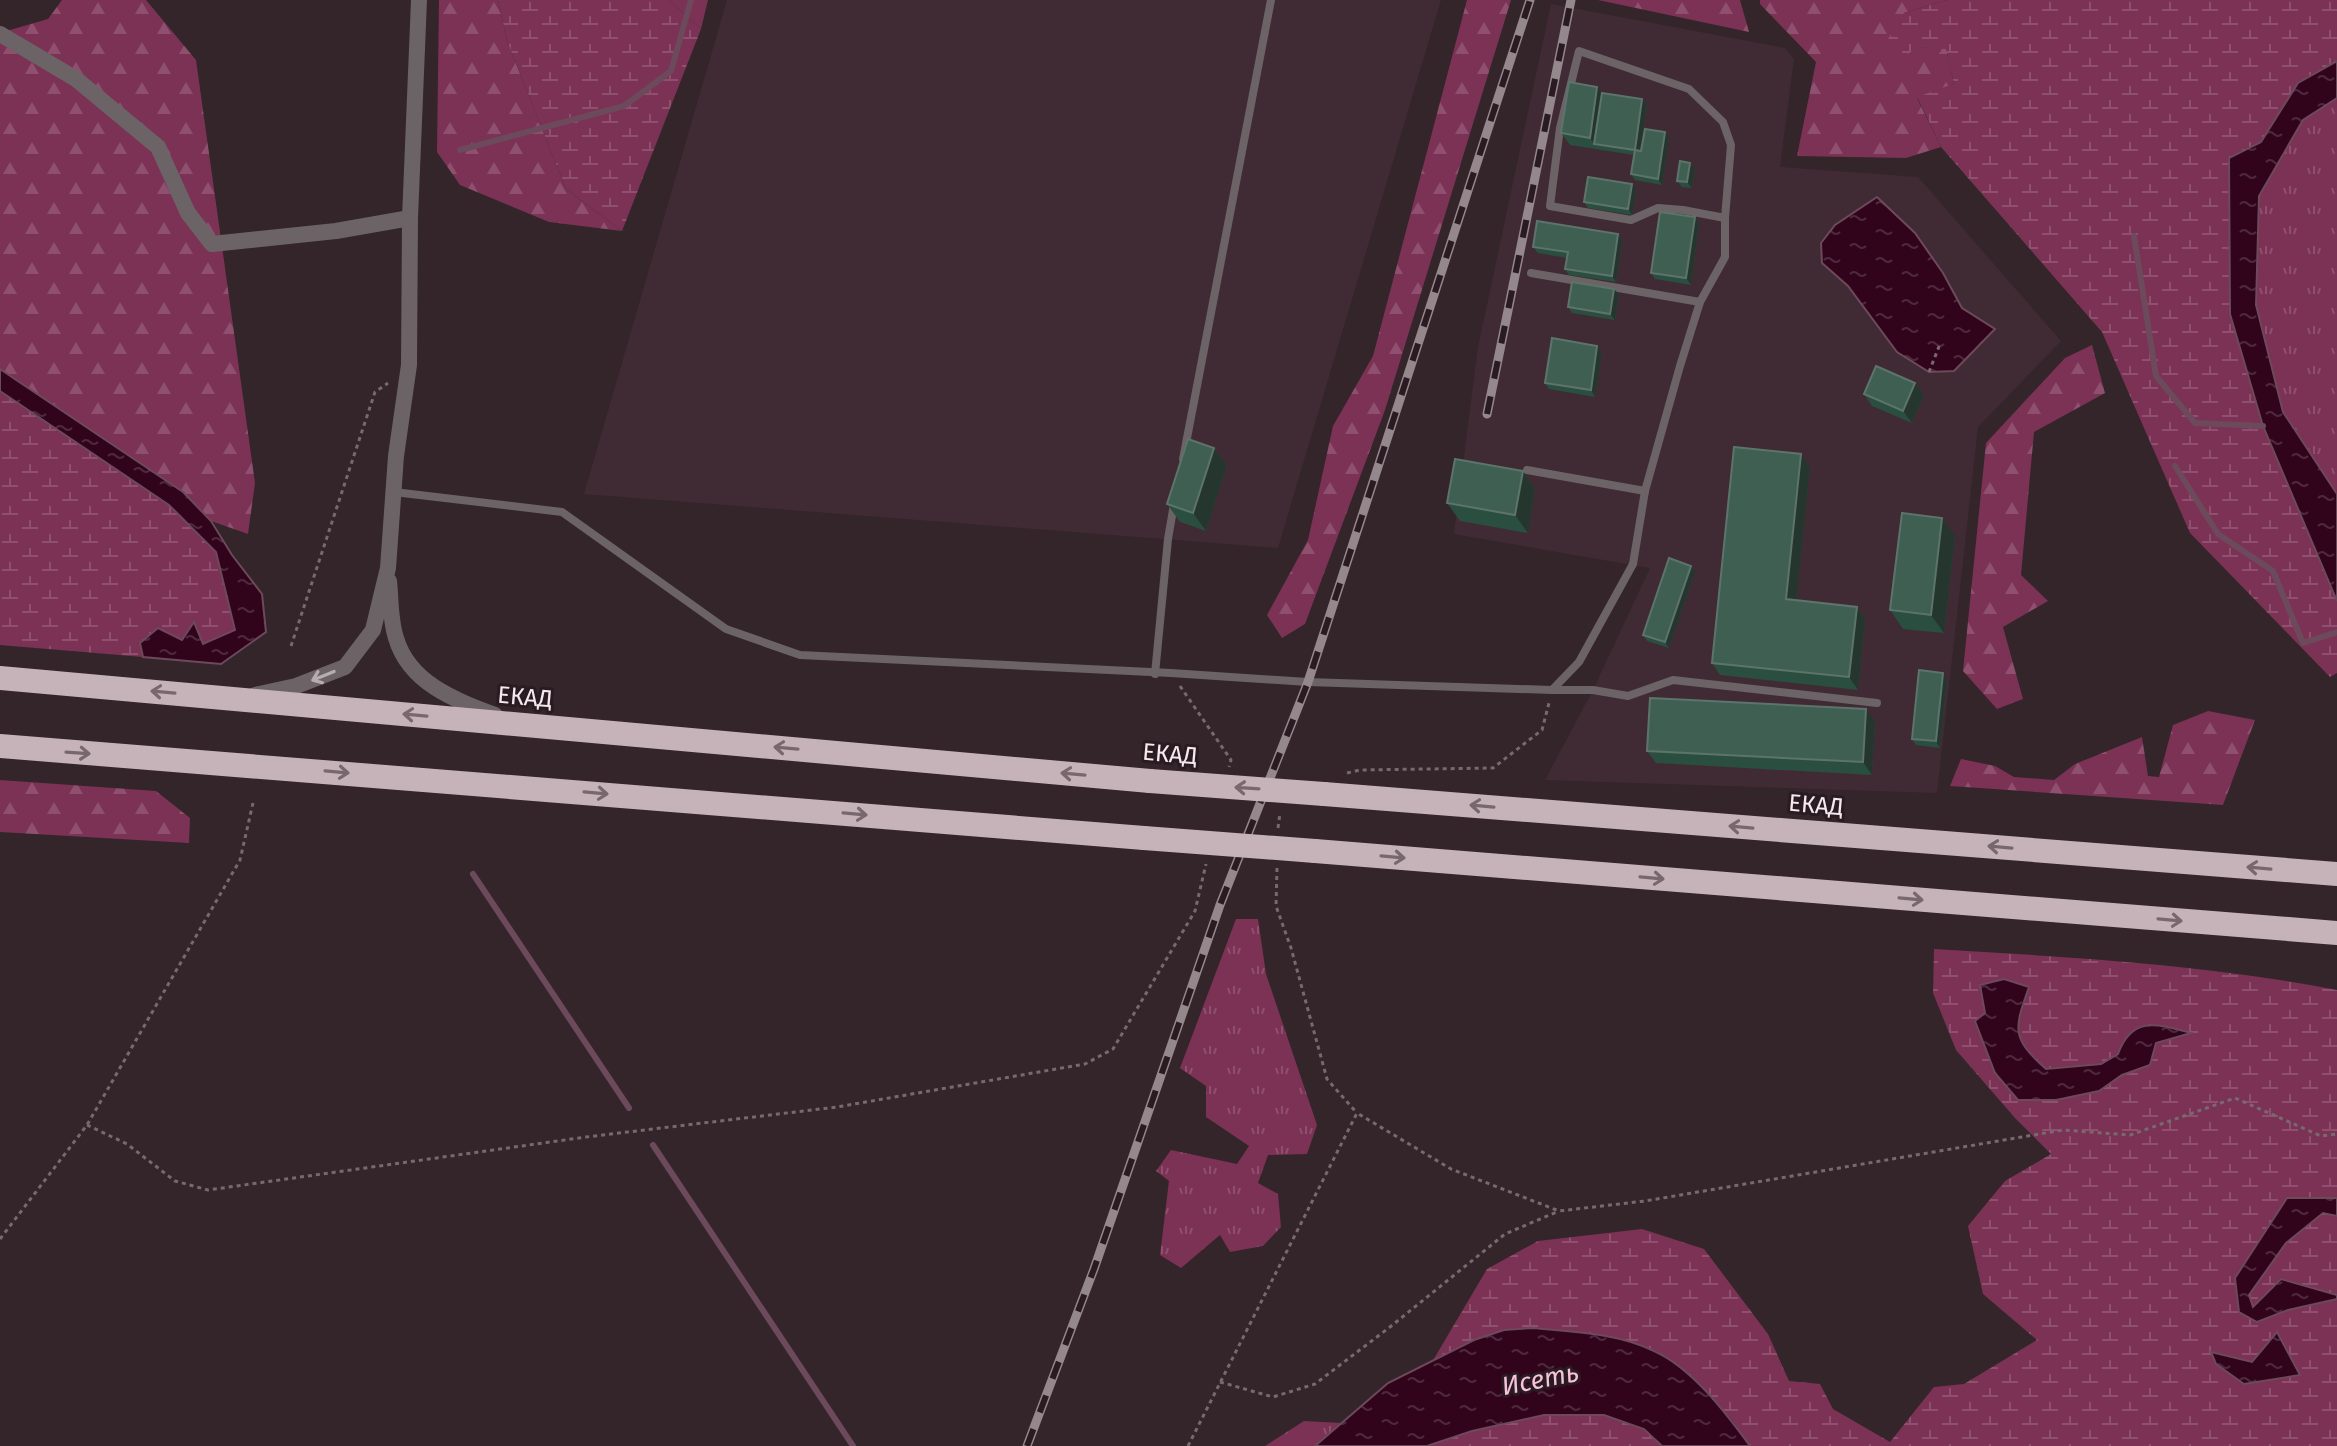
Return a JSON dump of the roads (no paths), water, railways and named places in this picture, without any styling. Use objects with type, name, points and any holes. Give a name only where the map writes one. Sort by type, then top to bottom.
[{"type":"highway","name":"ЕКАД","points":[[0,678],[1150,781],[2337,874]]},
{"type":"highway","points":[[0,746],[2337,933]]},
{"type":"street","points":[[240,698],[296,686],[345,667],[373,630],[388,568],[409,365],[410,218],[419,0]]},
{"type":"street","points":[[0,34],[76,79],[158,147],[188,213],[212,244],[336,231],[410,218]]},
{"type":"street","points":[[388,568],[395,636],[406,663],[435,688],[464,704],[521,725]]},
{"type":"lane","points":[[1182,462],[1271,0]]},
{"type":"lane","points":[[1552,690],[1579,662],[1633,564],[1645,491],[1700,302],[1725,257],[1731,145],[1723,122],[1689,89],[1579,51],[1560,128],[1550,206],[1631,220],[1658,208],[1725,218]]},
{"type":"lane","points":[[1531,273],[1700,302]]},
{"type":"lane","points":[[1527,470],[1645,491]]},
{"type":"lane","points":[[394,492],[562,512],[726,629],[800,655],[1308,682],[1593,690],[1628,696],[1673,680],[1877,703]]},
{"type":"lane","points":[[1155,674],[1168,539],[1176,493]]},
{"type":"water","points":[[2337,61],[2337,98],[2303,120],[2259,196],[2256,305],[2283,412],[2337,494],[2337,601],[2263,426],[2230,314],[2229,158],[2261,142],[2298,83]]},
{"type":"water","points":[[1877,197],[1915,233],[1943,273],[1962,308],[1995,329],[1954,371],[1929,372],[1897,352],[1848,286],[1822,263],[1821,243],[1835,225]]},
{"type":"water","points":[[0,369],[183,492],[211,521],[262,594],[266,632],[221,664],[143,657],[140,643],[158,628],[182,640],[194,622],[203,644],[235,630],[216,552],[169,505],[0,391]]},
{"type":"water","points":[[2004,979],[2029,987],[2020,1013],[2019,1032],[2026,1049],[2046,1069],[2101,1064],[2118,1054],[2131,1033],[2147,1026],[2157,1025],[2191,1033],[2156,1043],[2150,1065],[2122,1075],[2099,1091],[2056,1100],[2018,1100],[1995,1073],[1975,1021],[1985,1013],[1980,985]]},
{"type":"water","points":[[2287,1198],[2337,1198],[2337,1216],[2323,1213],[2286,1243],[2249,1295],[2253,1307],[2281,1279],[2337,1295],[2337,1299],[2288,1310],[2257,1322],[2239,1312],[2235,1278]]},
{"type":"water","name":"Исеть","points":[[1533,1328],[1610,1337],[1654,1351],[1695,1380],[1750,1446],[1662,1446],[1644,1429],[1604,1415],[1544,1415],[1472,1431],[1427,1446],[1315,1446],[1388,1383],[1474,1340],[1504,1330]]},
{"type":"water","points":[[2277,1332],[2300,1375],[2244,1384],[2216,1364],[2211,1352],[2252,1362]]},
{"type":"waterway","points":[[460,150],[624,106],[671,71],[691,0]]},
{"type":"waterway","points":[[2134,236],[2156,376],[2195,423],[2263,426]]},
{"type":"waterway","points":[[2175,466],[2218,534],[2273,571],[2303,643],[2337,632]]},
{"type":"waterway","points":[[473,874],[629,1108]]},
{"type":"waterway","points":[[653,1145],[853,1446]]},
{"type":"railway","points":[[1027,1446],[1094,1269],[1220,905],[1308,682],[1530,0]]},
{"type":"railway","points":[[1487,414],[1571,0]]}]
